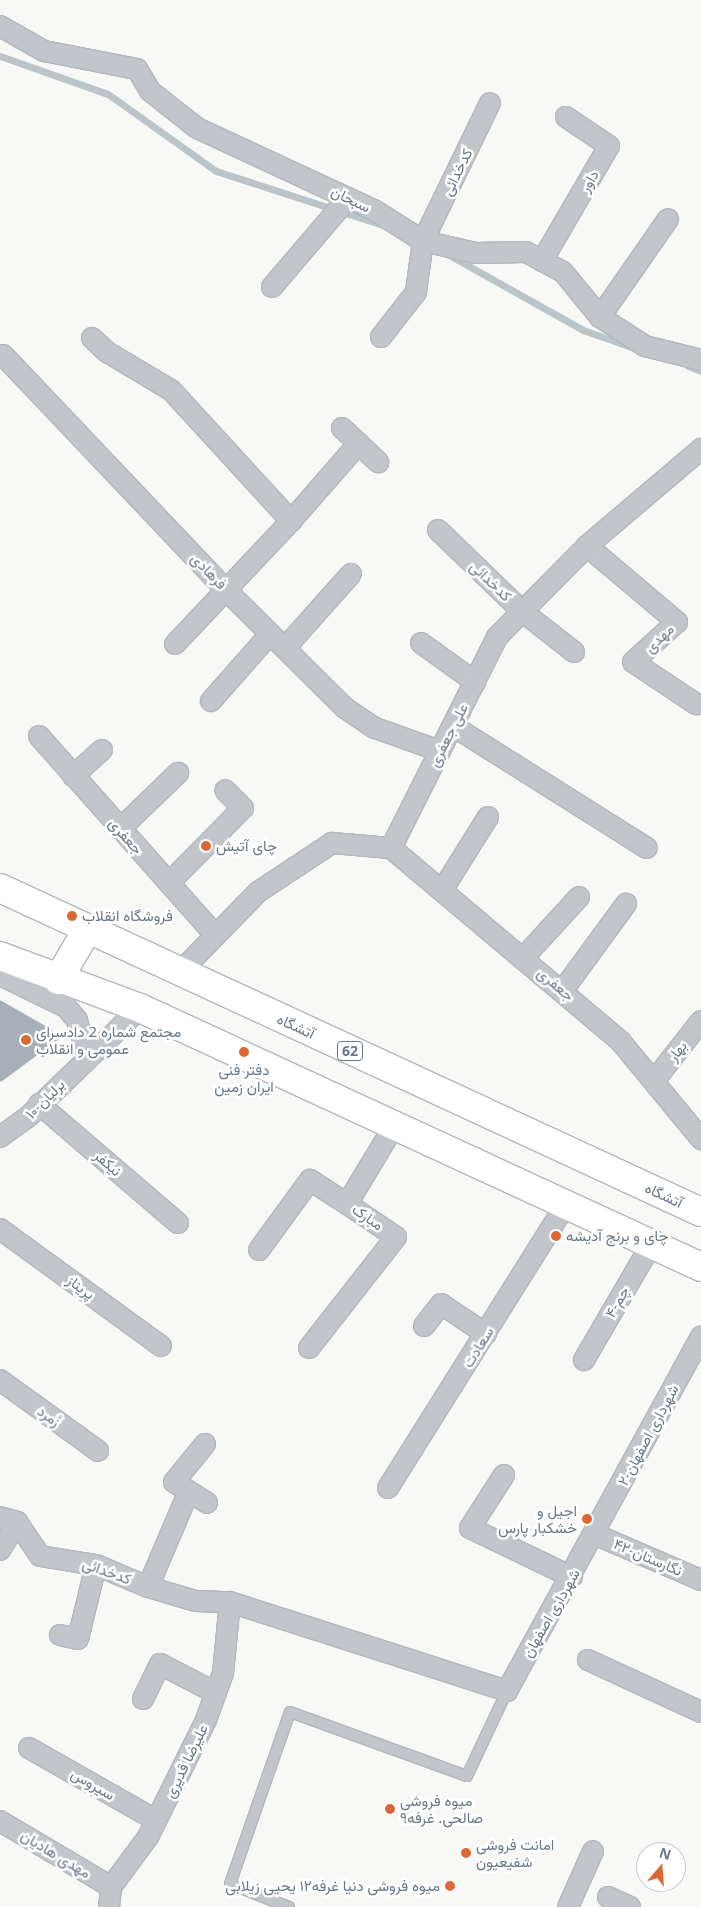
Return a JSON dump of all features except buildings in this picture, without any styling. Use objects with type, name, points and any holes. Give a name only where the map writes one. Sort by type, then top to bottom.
[{"type":"main road","name":"آتشگاه","points":[[0,888],[87,930],[701,1212]]},
{"type":"main road","points":[[58,980],[87,930]]},
{"type":"main road","points":[[0,956],[58,980],[140,1008],[701,1267]]},
{"type":"street","name":"سبحان","points":[[0,26],[44,51],[137,69],[150,90],[198,128],[348,198],[423,241],[476,253],[526,252],[563,272],[600,318],[644,346],[698,354]]},
{"type":"street","name":"کدخدائی","points":[[381,337],[416,292],[423,241],[490,103]]},
{"type":"street","name":"داور","points":[[542,261],[610,146],[566,117]]},
{"type":"street","points":[[272,287],[348,198]]},
{"type":"street","points":[[600,318],[668,219]]},
{"type":"street","points":[[92,338],[106,352],[171,390],[291,522]]},
{"type":"street","name":"فرهادی","points":[[3,355],[227,590],[345,708],[375,728],[440,751]]},
{"type":"street","points":[[342,428],[378,462]]},
{"type":"street","points":[[175,644],[291,522],[359,443]]},
{"type":"street","name":"علی جعفری","points":[[392,848],[497,638],[587,546],[701,449]]},
{"type":"street","name":"کدخدائی","points":[[438,530],[523,612],[574,652]]},
{"type":"street","name":"مهدی","points":[[587,546],[678,622],[633,662],[696,704]]},
{"type":"street","points":[[285,648],[351,574]]},
{"type":"street","points":[[211,701],[270,634]]},
{"type":"street","points":[[422,643],[475,682]]},
{"type":"street","points":[[453,726],[647,848]]},
{"type":"street","name":"جعفری","points":[[39,736],[215,935]]},
{"type":"street","points":[[73,776],[102,750]]},
{"type":"street","points":[[120,829],[178,773]]},
{"type":"street","points":[[169,883],[243,808],[225,790]]},
{"type":"street","points":[[443,889],[488,817]]},
{"type":"street","points":[[180,972],[258,892],[332,843],[392,848]]},
{"type":"street","name":"جعفری","points":[[392,848],[525,956],[621,1042],[701,1139]]},
{"type":"street","points":[[525,956],[579,896]]},
{"type":"street","points":[[563,990],[626,904]]},
{"type":"street","points":[[0,975],[66,1007],[78,1020],[87,1058]]},
{"type":"street","name":"۱۰-برلیان","points":[[0,1137],[28,1117],[39,1104],[140,1008]]},
{"type":"street","name":"بهار","points":[[654,1081],[701,1021]]},
{"type":"street","name":"نیکفر","points":[[39,1104],[178,1223]]},
{"type":"street","name":"مبارک","points":[[309,1348],[396,1237],[348,1204],[394,1126]]},
{"type":"street","points":[[259,1250],[310,1180],[348,1204]]},
{"type":"street","name":"سعادت","points":[[388,1488],[566,1204]]},
{"type":"street","name":"پریناز","points":[[0,1229],[161,1346]]},
{"type":"street","name":"۴-چم","points":[[584,1360],[650,1245]]},
{"type":"street","points":[[424,1326],[441,1304],[486,1334]]},
{"type":"street","name":"۲-شهرداری اصفهان","points":[[594,1534],[701,1337]]},
{"type":"street","name":"زُمرد","points":[[0,1380],[98,1451]]},
{"type":"street","points":[[206,1444],[174,1482],[188,1493],[207,1503]]},
{"type":"street","points":[[504,1475],[470,1528],[572,1577]]},
{"type":"street","points":[[148,1587],[188,1493]]},
{"type":"street","points":[[0,1550],[8,1520]]},
{"type":"street","name":"کدخدائی","points":[[8,1520],[40,1556],[96,1564],[148,1587],[196,1601],[230,1602],[364,1643],[507,1691]]},
{"type":"street","name":"شهرداری اصفهان","points":[[507,1691],[572,1577],[594,1534]]},
{"type":"street","name":"۴۲-نگارستان","points":[[594,1534],[701,1580]]},
{"type":"street","points":[[60,1635],[78,1639],[96,1564]]},
{"type":"street","name":"علیرضا قدیری","points":[[110,1897],[156,1820],[216,1693],[223,1673],[230,1602]]},
{"type":"street","points":[[588,1660],[701,1712]]},
{"type":"street","points":[[143,1699],[160,1664],[216,1693]]},
{"type":"street","name":"سیروس","points":[[29,1748],[156,1820]]},
{"type":"street","name":"مهدی هادیان","points":[[0,1822],[110,1897]]},
{"type":"street","points":[[568,1907],[593,1851]]},
{"type":"street","points":[[608,1897],[630,1907]]},
{"type":"lane","points":[[288,1907],[230,1884],[290,1712],[467,1776],[507,1691]]},
{"type":"waterway","points":[[0,56],[108,94],[216,171],[383,225]]},
{"type":"waterway","points":[[449,255],[583,330],[631,347]]},
{"type":"waterway","points":[[688,366],[701,371]]},
{"type":"place","name":"چای آتیش","points":[[206,846]]},
{"type":"place","name":"فروشگاه انقلاب","points":[[72,916]]},
{"type":"place","name":"مجتمع شماره 2 دادسرای عمومی و انقلاب","points":[[26,1040]]},
{"type":"place","name":"دفتر فنی ایران زمین","points":[[244,1052]]},
{"type":"place","name":"چای و برنج آدیشه","points":[[556,1236]]},
{"type":"place","name":"اجیل و خشکبار پارس","points":[[587,1519]]},
{"type":"place","name":"میوه فروشی صالحی. غرفه۹","points":[[390,1809]]},
{"type":"place","name":"امانت فروشی شفیعیون","points":[[466,1853]]},
{"type":"place","name":"میوه فروشی دنیا غرفه۱۲ یحیی زیلابی","points":[[450,1886]]}]
